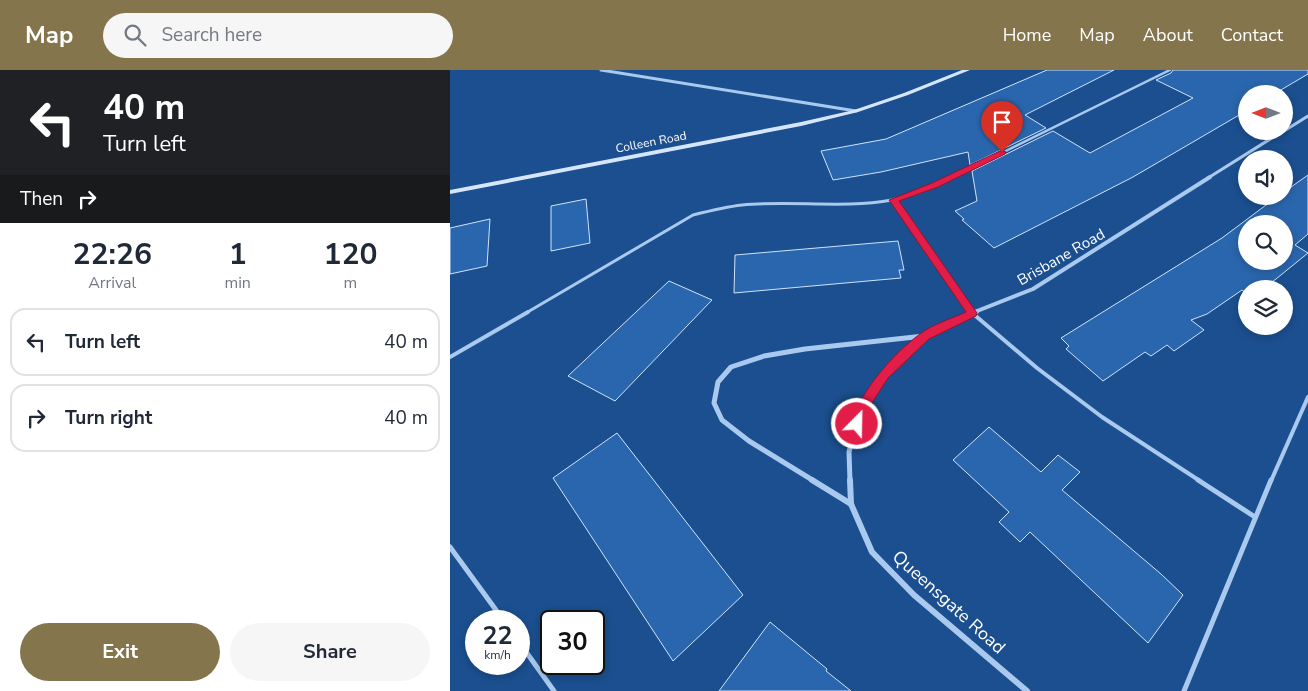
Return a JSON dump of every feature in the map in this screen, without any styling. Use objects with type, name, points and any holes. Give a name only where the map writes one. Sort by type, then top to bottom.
[{"type":"street","points":[[602,70],[762,98],[856,111]]},
{"type":"street","name":"Colleen Road","points":[[450,192],[791,126],[856,111],[967,70]]},
{"type":"street","name":"Brisbane Road","points":[[1293,125],[1308,116]]},
{"type":"street","name":"Brisbane Road","points":[[860,410],[884,375],[925,336],[972,313],[1033,289],[1090,255],[1270,140]]},
{"type":"street","points":[[851,504],[749,441],[722,420],[714,403],[718,382],[731,367],[764,356],[805,349],[925,336]]},
{"type":"street","name":"Queensgate Road","points":[[860,410],[849,452],[851,504],[872,552],[914,594],[1027,691]]},
{"type":"lane","points":[[450,357],[693,216],[706,211],[734,206],[854,204],[894,200],[935,185],[1170,70]]},
{"type":"lane","points":[[894,200],[972,313],[1037,368],[1102,417],[1255,517]]},
{"type":"lane","points":[[1184,691],[1255,517],[1308,397]]},
{"type":"lane","points":[[450,547],[496,610]]},
{"type":"lane","points":[[530,657],[554,691]]},
{"type":"building","points":[[1047,70],[1114,70],[1025,115],[1046,128],[970,165],[968,152],[881,172],[833,180],[821,151],[886,139]]},
{"type":"building","points":[[1173,70],[1308,70],[1308,74],[1289,85],[1238,85],[1238,116],[1133,177],[994,248],[962,220],[964,219],[955,211],[977,201],[972,171],[1053,131],[1090,153],[1193,98],[1156,80],[1171,73]]},
{"type":"building","points":[[1308,175],[1308,234],[1295,245],[1308,253],[1293,265],[1293,215],[1253,215],[1266,205],[1293,205],[1293,186]]},
{"type":"building","points":[[586,199],[590,243],[551,251],[551,206]]},
{"type":"building","points":[[490,219],[487,266],[450,274],[450,228]]},
{"type":"building","points":[[1238,226],[1238,270],[1287,270],[1275,280],[1238,280],[1238,293],[1207,314],[1191,320],[1204,330],[1174,351],[1167,345],[1151,356],[1145,352],[1103,381],[1066,349],[1069,346],[1061,338],[1222,238]]},
{"type":"building","points":[[898,241],[904,270],[899,270],[901,278],[734,293],[735,255]]},
{"type":"building","points":[[669,281],[712,300],[615,401],[568,376]]},
{"type":"building","points":[[989,427],[1041,472],[1058,455],[1080,472],[1062,490],[1183,595],[1148,643],[1030,532],[1020,542],[999,522],[1009,512],[953,460]]},
{"type":"building","points":[[617,433],[743,595],[673,661],[553,478]]},
{"type":"building","points":[[770,622],[827,669],[826,671],[851,691],[719,691]]},
{"type":"route","points":[[857,424],[860,410],[884,375],[925,336],[972,313],[894,200],[935,185],[1002,152]]}]
